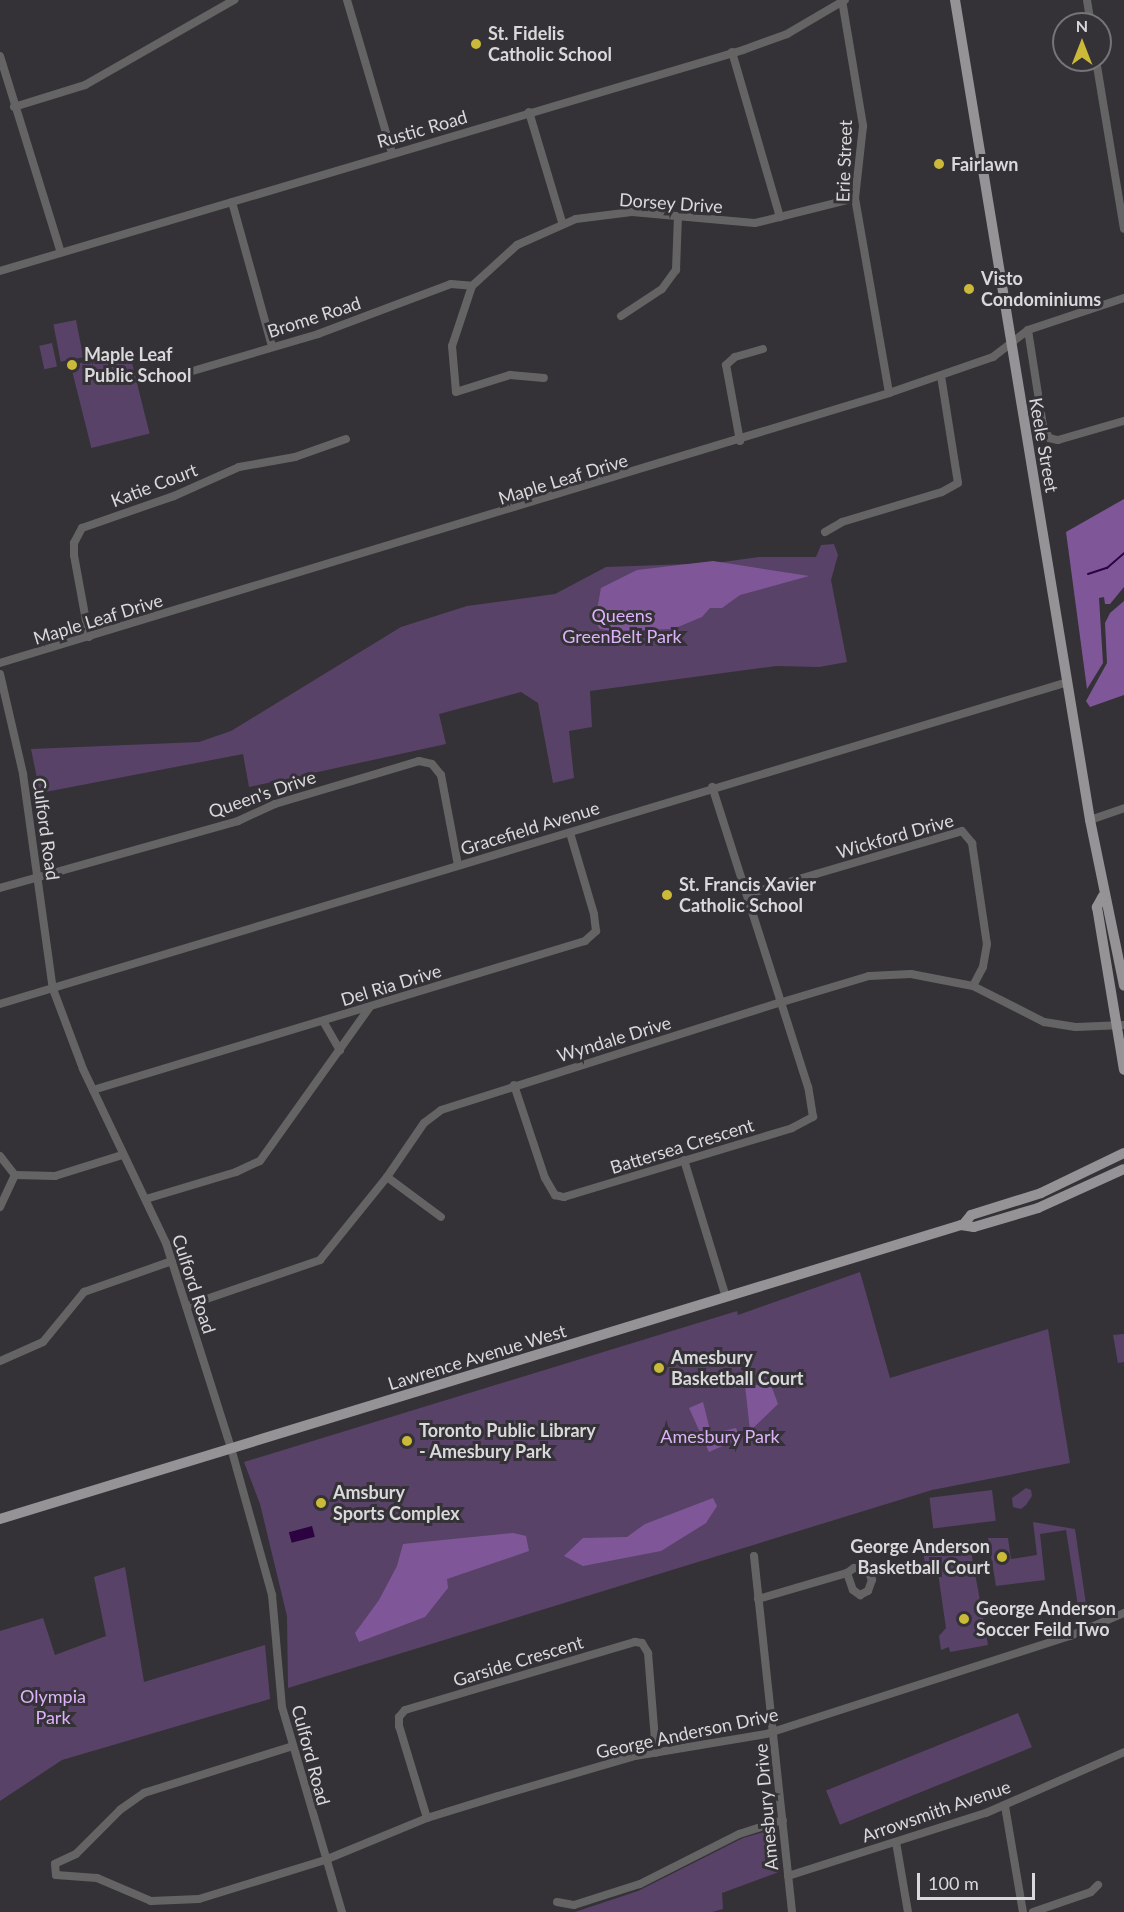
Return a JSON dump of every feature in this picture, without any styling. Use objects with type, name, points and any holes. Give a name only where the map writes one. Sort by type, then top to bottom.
[{"type":"main road","name":"Keele Street","points":[[955,0],[1090,820],[1104,896],[1110,904],[1124,986]]},
{"type":"main road","name":"Keele Street","points":[[1104,896],[1097,907],[1121,1025],[1124,1070]]},
{"type":"main road","name":"Lawrence Avenue West","points":[[963,1225],[971,1215],[1041,1193],[1124,1153]]},
{"type":"main road","name":"Lawrence Avenue West","points":[[0,1519],[963,1225],[974,1227],[1038,1208],[1122,1172]]},
{"type":"street","points":[[14,107],[85,85],[234,0]]},
{"type":"street","points":[[347,0],[392,153]]},
{"type":"street","name":"Rustic Road","points":[[0,271],[732,52],[787,34],[843,1]]},
{"type":"street","name":"Erie Street","points":[[843,1],[863,126],[855,198],[889,393]]},
{"type":"street","points":[[732,52],[780,217]]},
{"type":"street","points":[[0,56],[61,253]]},
{"type":"street","points":[[1098,72],[1124,229]]},
{"type":"street","points":[[529,112],[562,222]]},
{"type":"street","name":"Dorsey Drive","points":[[472,286],[517,245],[562,222],[608,213],[678,216],[738,223],[780,217],[855,198]]},
{"type":"street","points":[[232,202],[272,346]]},
{"type":"street","points":[[621,316],[662,289],[676,270],[678,216]]},
{"type":"street","name":"Brome Road","points":[[162,380],[318,334],[451,284],[472,286]]},
{"type":"street","points":[[472,286],[471,300],[454,338],[456,392],[510,375],[544,378]]},
{"type":"street","name":"Maple Leaf Drive","points":[[0,663],[740,441],[889,393],[993,357],[1028,330],[1124,298]]},
{"type":"street","name":"Keele Street","points":[[1028,330],[1043,426],[1049,438],[1058,440],[1124,421]]},
{"type":"street","points":[[740,441],[726,365],[735,357],[763,350]]},
{"type":"street","points":[[825,532],[842,522],[942,492],[958,483],[941,376]]},
{"type":"street","name":"Katie Court","points":[[89,638],[74,555],[74,543],[82,528],[174,496],[240,468],[295,457],[345,439]]},
{"type":"street","name":"Culford Road","points":[[0,674],[16,735],[53,989],[93,1090],[122,1155],[146,1199],[172,1261],[231,1448],[272,1595],[282,1707],[342,1912]]},
{"type":"street","name":"Gracefield Avenue","points":[[0,1004],[570,833],[712,787],[1068,682]]},
{"type":"street","name":"Queen's Drive","points":[[0,888],[238,821],[275,804],[418,761],[432,764],[441,775],[458,865]]},
{"type":"street","points":[[712,787],[748,894],[779,1003]]},
{"type":"street","points":[[1090,820],[1124,808]]},
{"type":"street","name":"Wickford Drive","points":[[748,894],[962,831],[972,843],[987,944],[983,967],[973,986]]},
{"type":"street","name":"Del Ria Drive","points":[[93,1090],[370,1007],[591,937],[596,931],[594,914],[570,833]]},
{"type":"street","name":"Wyndale Drive","points":[[186,1306],[313,1264],[325,1255],[387,1177],[431,1116],[514,1086],[779,1003],[892,974],[923,975],[973,986],[1044,1022],[1076,1027],[1121,1025]]},
{"type":"street","name":"Battersea Crescent","points":[[514,1086],[545,1178],[555,1195],[564,1197],[792,1128],[813,1117],[808,1087],[779,1003]]},
{"type":"street","points":[[146,1199],[254,1166],[266,1155],[274,1138],[370,1007]]},
{"type":"street","points":[[323,1021],[340,1050]]},
{"type":"street","points":[[15,1175],[55,1176],[122,1155]]},
{"type":"street","points":[[0,1156],[15,1175]]},
{"type":"street","points":[[684,1160],[726,1297]]},
{"type":"street","points":[[0,1208],[15,1175]]},
{"type":"street","points":[[387,1177],[441,1217]]},
{"type":"street","points":[[0,1360],[43,1342],[84,1292],[172,1261]]},
{"type":"street","name":"Amesbury Drive","points":[[754,1556],[792,1912]]},
{"type":"street","points":[[758,1599],[847,1574]]},
{"type":"street","name":"George Anderson Drive","points":[[293,1746],[144,1793],[120,1810],[76,1854],[55,1863],[53,1868],[58,1878],[97,1878],[151,1901],[179,1902],[325,1860],[427,1818],[614,1762],[774,1731],[1070,1636],[1124,1613]]},
{"type":"street","name":"Garside Crescent","points":[[427,1818],[399,1726],[399,1717],[405,1710],[635,1642],[642,1643],[648,1653],[656,1753]]},
{"type":"street","name":"Arrowsmith Avenue","points":[[788,1876],[1005,1806],[1124,1752]]},
{"type":"street","points":[[1005,1806],[1023,1912]]},
{"type":"street","points":[[557,1902],[574,1905],[640,1884],[739,1834],[783,1820]]},
{"type":"street","points":[[896,1842],[908,1912]]},
{"type":"street","points":[[1033,1912],[1091,1892],[1098,1885]]},
{"type":"green space","points":[[76,320],[83,357],[61,362],[53,324]]},
{"type":"green space","points":[[52,343],[57,366],[44,369],[39,346]]},
{"type":"green space","points":[[129,351],[150,433],[91,448],[71,366]]},
{"type":"green space","points":[[1124,499],[1124,587],[1110,604],[1105,604],[1104,597],[1099,598],[1103,663],[1087,689],[1066,532]]},
{"type":"green space","name":"Queens GreenBelt Park","points":[[834,544],[838,555],[831,580],[847,662],[819,667],[776,666],[590,691],[592,727],[569,731],[574,778],[553,783],[538,703],[521,692],[439,714],[446,744],[249,787],[243,754],[40,793],[31,749],[199,742],[231,731],[401,627],[467,606],[555,594],[606,567],[715,563],[759,557],[816,557],[821,545]]},
{"type":"green space","points":[[713,561],[809,576],[740,595],[722,608],[710,608],[702,617],[673,629],[613,631],[600,629],[595,621],[601,588],[637,570]]},
{"type":"green space","points":[[1124,601],[1124,695],[1090,707],[1086,701],[1107,663],[1105,623],[1110,613]]},
{"type":"green space","name":"Amesbury Park","points":[[860,1272],[890,1378],[1048,1329],[1070,1463],[932,1490],[288,1688],[287,1616],[260,1504],[244,1462],[737,1311],[738,1315]]},
{"type":"green space","points":[[1124,1334],[1124,1362],[1118,1363],[1113,1335]]},
{"type":"green space","points":[[745,1385],[771,1385],[778,1404],[750,1431]]},
{"type":"green space","points":[[703,1402],[711,1434],[736,1428],[740,1438],[709,1452],[689,1408]]},
{"type":"green space","points":[[1026,1488],[1031,1490],[1032,1496],[1026,1505],[1021,1509],[1013,1507],[1012,1498]]},
{"type":"green space","points":[[992,1490],[996,1521],[933,1528],[929,1498]]},
{"type":"green space","points":[[713,1498],[717,1506],[706,1523],[661,1551],[583,1566],[564,1556],[583,1538],[627,1537],[645,1524]]},
{"type":"green space","points":[[1033,1522],[1075,1529],[1086,1604],[1078,1606],[1066,1530],[1040,1534],[1045,1580],[996,1586],[988,1538],[1008,1538],[1011,1559],[1037,1555]]},
{"type":"green space","points":[[513,1533],[526,1536],[529,1551],[447,1579],[448,1588],[425,1617],[359,1642],[355,1633],[379,1600],[397,1566],[403,1544]]},
{"type":"green space","name":"George Anderson Soccer Feild Two","points":[[969,1540],[988,1645],[950,1652],[949,1647],[941,1650],[939,1636],[946,1628],[937,1566],[929,1568],[922,1548]]},
{"type":"green space","name":"Olympia Park","points":[[125,1567],[144,1682],[265,1645],[270,1699],[62,1760],[0,1801],[0,1631],[43,1618],[55,1655],[106,1636],[94,1577]]},
{"type":"green space","points":[[1018,1713],[1032,1747],[840,1825],[826,1791]]},
{"type":"green space","points":[[775,1829],[779,1872],[722,1893],[723,1909],[712,1912],[575,1912],[638,1891],[743,1838]]},
{"type":"shaded area","points":[[312,1526],[315,1537],[292,1543],[289,1532]]},
{"type":"waterway","points":[[1088,574],[1107,568],[1124,553]]},
{"type":"place","name":"St. Fidelis Catholic School","points":[[476,44]]},
{"type":"place","name":"Fairlawn","points":[[939,164]]},
{"type":"place","name":"Visto Condominiums","points":[[969,289]]},
{"type":"place","name":"Maple Leaf Public School","points":[[72,365]]},
{"type":"place","name":"St. Francis Xavier Catholic School","points":[[667,895]]},
{"type":"place","name":"Amesbury Basketball Court","points":[[659,1368]]},
{"type":"place","name":"Toronto Public Library - Amesbury Park","points":[[407,1441]]},
{"type":"place","name":"Amsbury Sports Complex","points":[[321,1503]]},
{"type":"place","name":"George Anderson Basketball Court","points":[[1002,1557]]},
{"type":"place","name":"George Anderson Soccer Feild Two","points":[[964,1619]]}]
